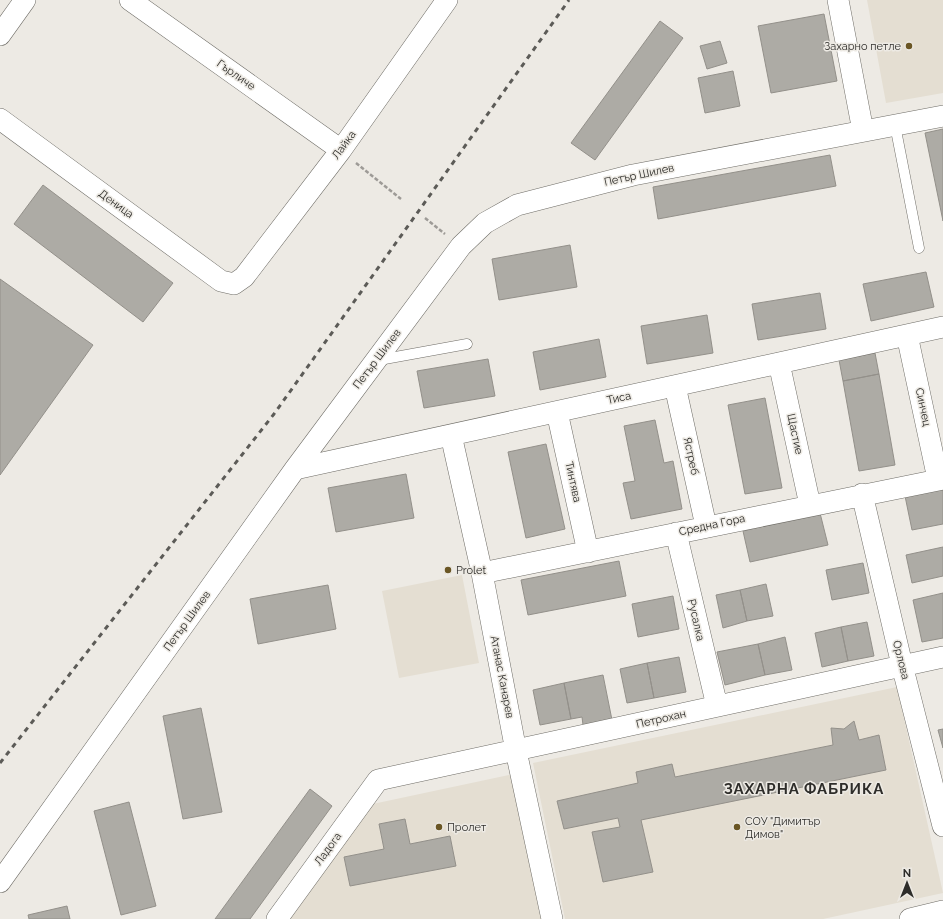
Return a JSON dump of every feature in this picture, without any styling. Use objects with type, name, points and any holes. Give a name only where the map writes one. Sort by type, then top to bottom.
[{"type":"street","points":[[0,35],[25,0]]},
{"type":"street","name":"Гърличе","points":[[130,0],[341,150]]},
{"type":"street","points":[[838,0],[863,131]]},
{"type":"street","name":"Лайка","points":[[234,284],[244,277],[341,150],[440,2]]},
{"type":"street","name":"Петър Шилев","points":[[0,882],[295,469],[462,246],[486,223],[517,205],[633,174],[943,116]]},
{"type":"street","name":"Деница","points":[[0,119],[221,281],[234,284]]},
{"type":"street","name":"Тиса","points":[[295,469],[943,327]]},
{"type":"street","name":"Синчец","points":[[907,335],[940,479]]},
{"type":"street","name":"Щастие","points":[[779,363],[810,505]]},
{"type":"street","name":"Ястреб","points":[[675,386],[706,526]]},
{"type":"street","name":"Тинтява","points":[[557,412],[588,552]]},
{"type":"street","name":"Атанас Канарев","points":[[451,435],[482,573],[516,751],[552,919]]},
{"type":"street","name":"Средна Гора","points":[[482,573],[940,479]]},
{"type":"street","name":"Орлова","points":[[862,494],[902,665],[942,817]]},
{"type":"street","name":"Русалка","points":[[676,533],[716,706]]},
{"type":"street","name":"Петрохан","points":[[378,780],[943,657]]},
{"type":"street","name":"Ладога","points":[[277,919],[378,780]]},
{"type":"street","points":[[910,919],[943,911]]},
{"type":"lane","points":[[895,125],[919,248]]},
{"type":"lane","points":[[377,360],[467,344]]},
{"type":"path","points":[[341,150],[401,199]]},
{"type":"path","points":[[425,218],[436,227]]},
{"type":"shaded area","name":"Захарно петле","points":[[867,0],[943,0],[943,93],[886,103]]},
{"type":"shaded area","points":[[462,575],[479,663],[399,678],[382,591]]},
{"type":"shaded area","name":"СОУ \"Димитър Димов\"","points":[[897,687],[943,893],[823,919],[565,919],[533,763]]},
{"type":"shaded area","name":"Пролет","points":[[514,774],[546,919],[286,919],[368,805]]},
{"type":"building","points":[[824,14],[837,81],[771,93],[758,26]]},
{"type":"building","points":[[660,21],[683,38],[595,160],[571,143]]},
{"type":"building","points":[[720,41],[727,63],[707,69],[700,46]]},
{"type":"building","points":[[733,71],[740,106],[705,113],[698,78]]},
{"type":"building","points":[[943,129],[943,221],[925,133]]},
{"type":"building","points":[[830,155],[836,186],[658,219],[653,187]]},
{"type":"building","points":[[43,185],[173,283],[143,322],[14,224]]},
{"type":"building","points":[[570,245],[577,287],[499,300],[492,259]]},
{"type":"building","points":[[926,272],[934,307],[871,321],[863,284]]},
{"type":"building","points":[[0,279],[93,345],[0,475]]},
{"type":"building","points":[[820,293],[826,329],[758,340],[752,304]]},
{"type":"building","points":[[707,315],[713,353],[647,364],[641,326]]},
{"type":"building","points":[[599,339],[606,377],[540,390],[533,352]]},
{"type":"building","points":[[875,353],[879,374],[843,381],[839,360]]},
{"type":"building","points":[[488,359],[495,396],[424,408],[417,371]]},
{"type":"building","points":[[879,374],[895,465],[859,471],[843,381]]},
{"type":"building","points":[[765,398],[782,488],[745,494],[728,405]]},
{"type":"building","points":[[655,420],[664,463],[673,461],[682,509],[631,519],[623,483],[635,481],[624,426]]},
{"type":"building","points":[[546,444],[565,529],[526,538],[508,452]]},
{"type":"building","points":[[406,474],[414,518],[336,532],[328,488]]},
{"type":"building","points":[[943,488],[943,524],[912,530],[905,496]]},
{"type":"building","points":[[820,513],[828,545],[750,562],[743,531]]},
{"type":"building","points":[[943,547],[943,576],[912,583],[906,555]]},
{"type":"building","points":[[619,561],[626,596],[528,615],[521,580]]},
{"type":"building","points":[[863,563],[869,593],[832,600],[826,570]]},
{"type":"building","points":[[766,584],[773,616],[747,621],[740,590]]},
{"type":"building","points":[[328,585],[336,629],[258,644],[250,599]]},
{"type":"building","points":[[740,590],[747,621],[723,628],[716,595]]},
{"type":"building","points":[[943,593],[943,638],[922,642],[913,600]]},
{"type":"building","points":[[673,596],[679,629],[638,637],[632,604]]},
{"type":"building","points":[[867,622],[874,656],[848,661],[841,627]]},
{"type":"building","points":[[841,627],[848,661],[822,667],[815,633]]},
{"type":"building","points":[[785,637],[792,670],[765,675],[758,644]]},
{"type":"building","points":[[758,644],[765,675],[725,685],[717,652]]},
{"type":"building","points":[[679,657],[686,692],[654,698],[647,663]]},
{"type":"building","points":[[647,663],[654,698],[627,703],[620,669]]},
{"type":"building","points":[[603,675],[612,720],[583,725],[582,717],[571,719],[564,683]]},
{"type":"building","points":[[564,683],[571,719],[540,725],[533,690]]},
{"type":"building","points":[[201,708],[222,812],[183,819],[163,716]]},
{"type":"building","points":[[854,721],[859,740],[879,735],[886,770],[641,820],[653,872],[603,882],[592,832],[620,827],[618,818],[564,829],[557,801],[638,783],[636,772],[672,764],[675,777],[833,745],[831,728],[844,729]]},
{"type":"building","points":[[943,729],[943,748],[938,730]]},
{"type":"building","points":[[310,789],[332,806],[250,919],[215,919]]},
{"type":"building","points":[[129,802],[156,906],[121,915],[94,811]]},
{"type":"building","points":[[405,819],[410,844],[450,836],[456,866],[350,886],[344,857],[384,849],[379,824]]},
{"type":"building","points":[[67,906],[70,919],[29,919],[28,915]]},
{"type":"railway","points":[[0,763],[274,414],[569,0]]},
{"type":"place","name":"Захарно петле","points":[[909,46]]},
{"type":"place","name":"Prolet","points":[[448,570]]},
{"type":"place","name":"Пролет","points":[[439,827]]},
{"type":"place","name":"СОУ \"Димитър Димов\"","points":[[737,827]]},
{"type":"district","name":"ЗАХАРНА ФАБРИКА","points":[[804,789]]}]
